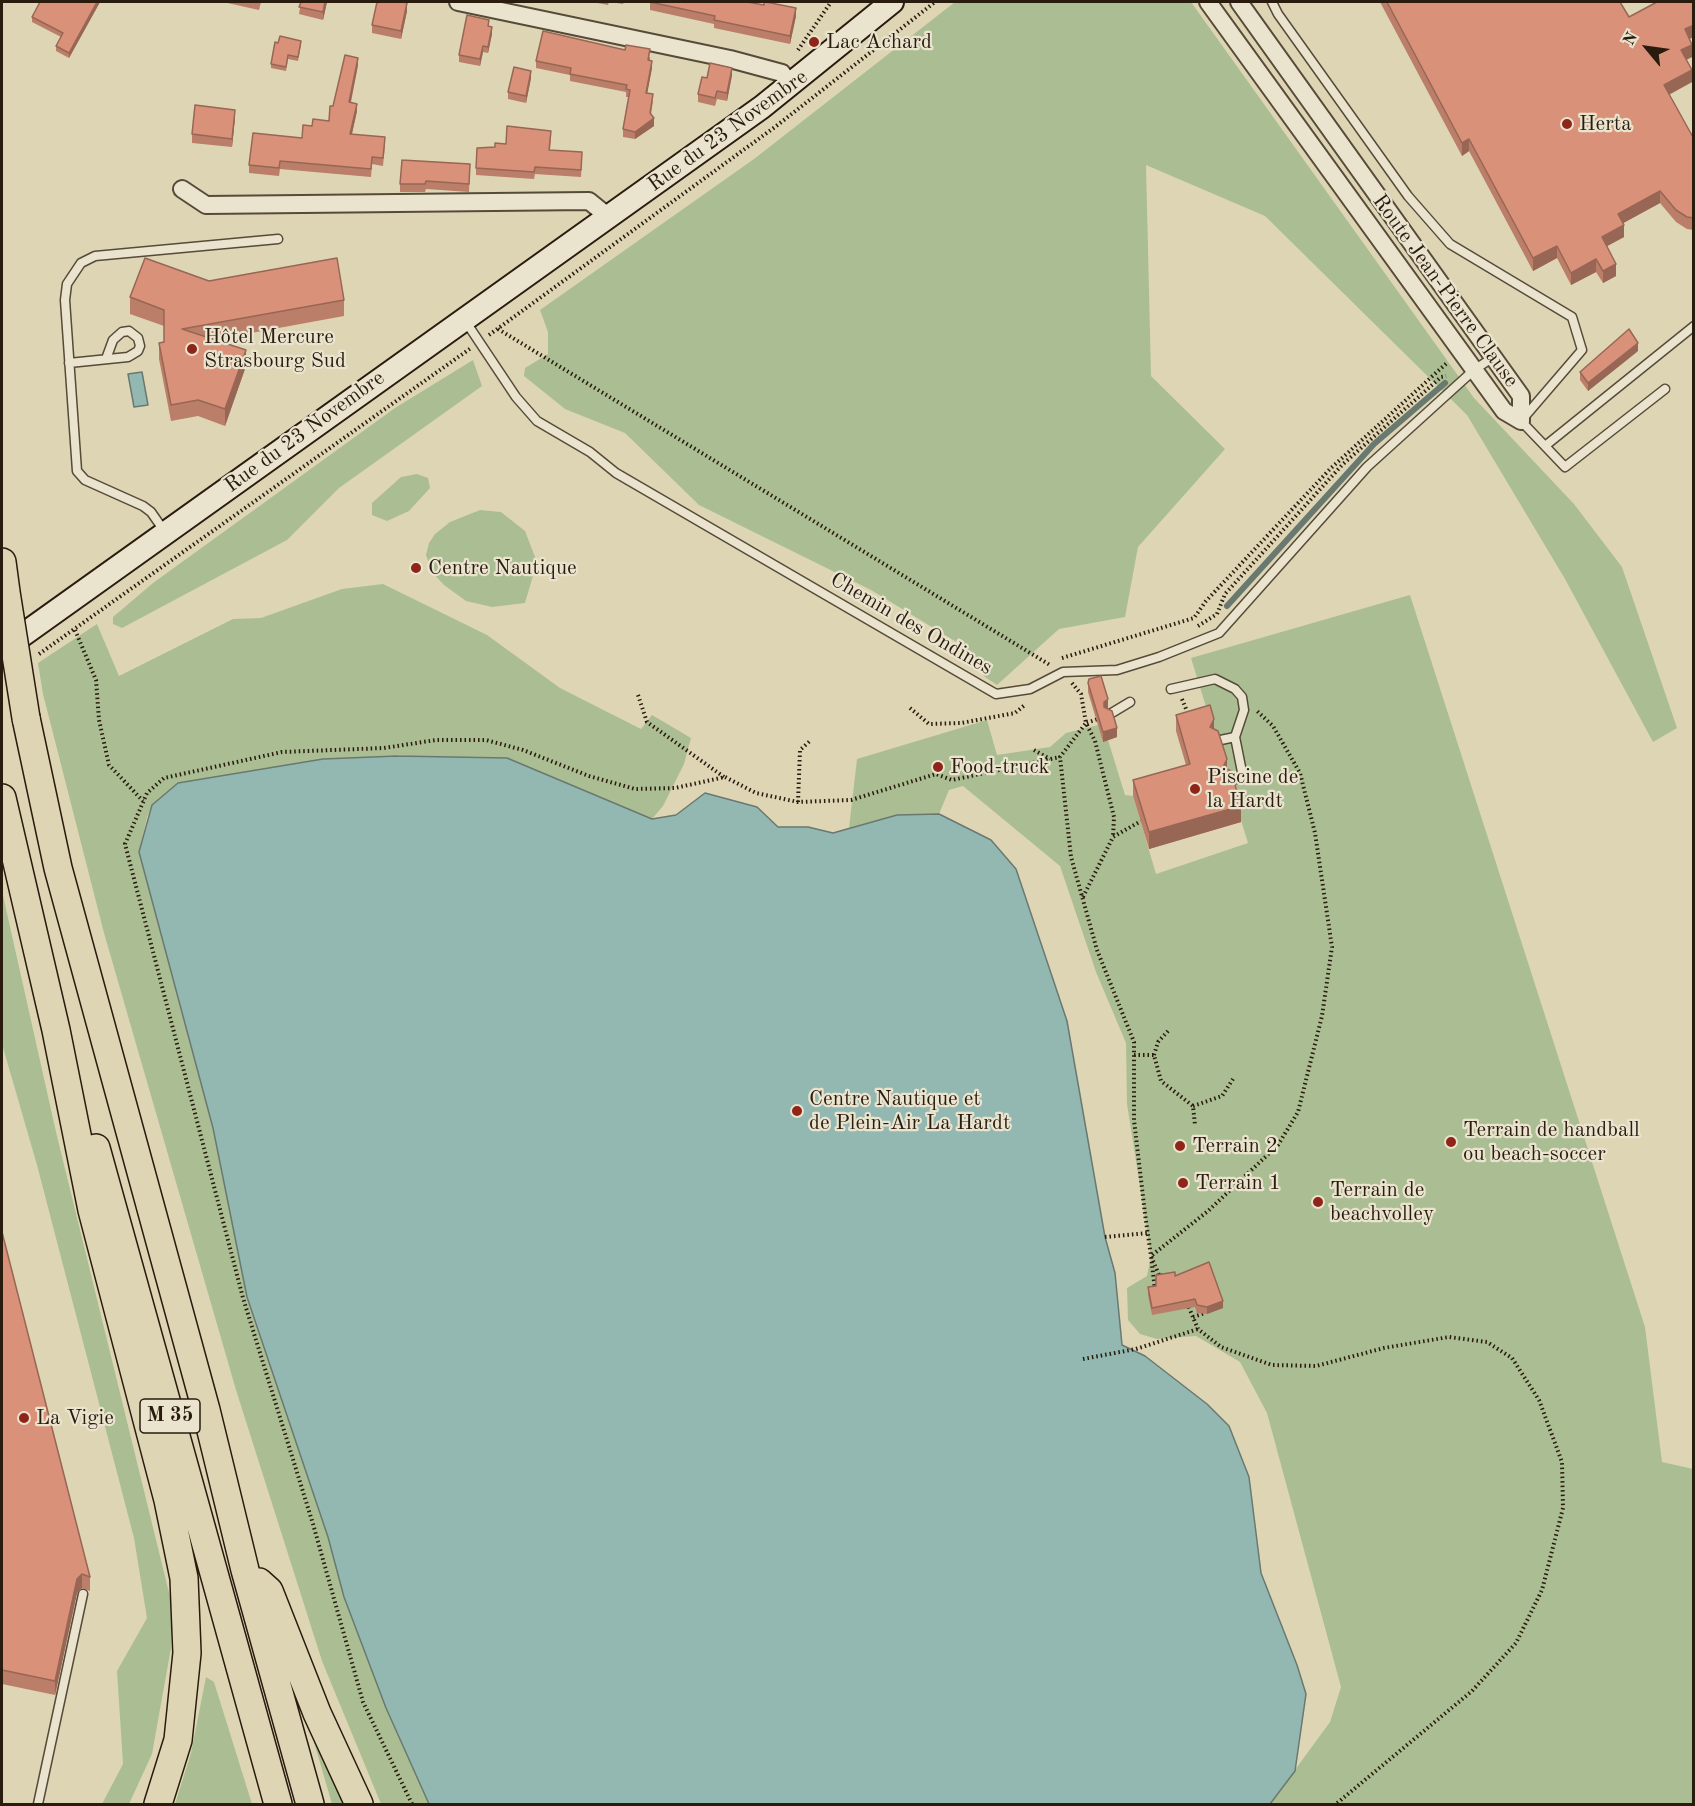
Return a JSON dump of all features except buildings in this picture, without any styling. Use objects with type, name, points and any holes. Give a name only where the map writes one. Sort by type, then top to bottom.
[{"type":"highway","name":"M 35","points":[[2,561],[26,718],[58,868],[206,1410],[245,1570],[310,1804]]},
{"type":"highway","name":"M 35","points":[[2,798],[56,1030],[97,1150],[278,1804]]},
{"type":"highway","points":[[56,1030],[92,1210],[168,1500],[184,1578],[187,1653],[181,1711],[172,1762],[158,1804]]},
{"type":"highway","points":[[245,1570],[269,1591],[317,1713],[358,1804]]},
{"type":"highway","points":[[140,1804],[181,1711]]},
{"type":"main road","name":"Rue du 23 Novembre","points":[[2,650],[464,318],[610,218],[791,85],[878,10],[891,2]]},
{"type":"street","name":"Route Jean-Pierre Clause","points":[[1208,2],[1504,411],[1521,421]]},
{"type":"street","name":"Route Jean-Pierre Clause","points":[[1239,2],[1521,396],[1521,421]]},
{"type":"street","points":[[467,3],[730,59],[782,73],[791,85]]},
{"type":"street","points":[[182,189],[206,205],[589,201],[610,218]]},
{"type":"lane","points":[[1272,2],[1278,15],[1408,196],[1450,244],[1572,317],[1582,350],[1521,421],[1565,467],[1665,389]]},
{"type":"lane","points":[[166,532],[151,512],[143,506],[85,480],[77,471],[65,291],[70,276],[88,258],[117,253],[278,239]]},
{"type":"lane","name":"Chemin des Ondines","points":[[464,318],[516,397],[537,421],[590,452],[616,473],[996,694],[1030,689],[1062,672],[1117,670],[1159,657],[1219,633],[1367,466],[1474,370],[1492,358]]},
{"type":"lane","points":[[1545,446],[1694,326]]},
{"type":"lane","points":[[69,363],[106,359]]},
{"type":"lane","points":[[1171,689],[1215,679],[1235,689],[1242,697],[1244,710],[1235,736],[1243,777],[1229,781]]},
{"type":"lane","points":[[1110,714],[1130,702]]},
{"type":"lane","points":[[1216,741],[1235,736]]},
{"type":"lane","points":[[38,1804],[83,1594]]},
{"type":"path","points":[[797,51],[831,2]]},
{"type":"path","points":[[30,660],[479,343],[775,127],[935,2]]},
{"type":"path","points":[[498,329],[524,348],[1062,672]]},
{"type":"path","points":[[1047,662],[1194,618],[1206,601],[1331,468],[1460,350]]},
{"type":"path","points":[[1197,626],[1217,614],[1226,594],[1343,464],[1441,377],[1453,375]]},
{"type":"path","points":[[75,630],[96,680],[99,720],[109,765],[143,801]]},
{"type":"path","points":[[1081,694],[1086,723],[1095,741],[1114,818],[1113,837],[1083,898]]},
{"type":"path","points":[[638,695],[647,723],[724,777],[756,793],[798,802],[851,800],[936,774],[952,780],[1060,757],[1086,723]]},
{"type":"path","points":[[1151,1256],[1209,1211],[1278,1145],[1298,1112],[1322,1016],[1332,947],[1315,833],[1300,773],[1273,726],[1242,697]]},
{"type":"path","points":[[910,708],[928,724],[961,723],[1015,712],[1031,699]]},
{"type":"path","points":[[1188,715],[1189,721]]},
{"type":"path","points":[[412,1804],[363,1702],[313,1524],[243,1298],[125,844],[147,793],[164,778],[282,752],[384,748],[436,740],[486,740],[523,750],[590,776],[635,789],[675,788],[724,777]]},
{"type":"path","points":[[798,802],[800,750],[811,740]]},
{"type":"path","points":[[1034,750],[1050,759]]},
{"type":"path","points":[[1060,757],[1071,857],[1097,950],[1134,1042],[1134,1120],[1156,1293]]},
{"type":"path","points":[[1113,837],[1141,821]]},
{"type":"path","points":[[1168,1031],[1158,1042],[1154,1055],[1161,1081],[1192,1106],[1195,1125]]},
{"type":"path","points":[[1134,1055],[1154,1055]]},
{"type":"path","points":[[1192,1106],[1222,1096],[1233,1079]]},
{"type":"path","points":[[1105,1237],[1148,1233]]},
{"type":"path","points":[[1151,1256],[1159,1275],[1168,1275]]},
{"type":"path","points":[[1185,1299],[1198,1329],[1221,1347],[1272,1365],[1316,1366],[1384,1348],[1449,1337],[1487,1342],[1512,1358],[1539,1400],[1562,1462],[1563,1508],[1542,1590],[1516,1643],[1472,1691],[1336,1804]]},
{"type":"path","points":[[1193,1317],[1205,1312]]},
{"type":"path","points":[[1083,1359],[1136,1349],[1198,1329]]},
{"type":"green space","points":[[955,2],[1191,2],[1474,398],[1574,504],[1622,567],[1677,728],[1653,742],[1565,579],[1467,415],[1265,216],[1146,165],[1151,376],[1225,449],[1138,547],[1125,617],[1059,629],[997,685],[985,677],[958,643],[871,590],[699,505],[625,433],[565,409],[524,376],[525,368],[548,354],[548,332],[540,310],[754,159]]},
{"type":"green space","points":[[473,360],[482,386],[339,488],[287,540],[122,628],[113,624],[113,617],[153,583],[395,408]]},
{"type":"green space","points":[[417,474],[428,478],[430,488],[409,511],[387,521],[372,515],[372,503],[401,477]]},
{"type":"green space","points":[[480,510],[501,512],[525,531],[537,562],[525,603],[492,607],[466,601],[444,585],[432,572],[426,555],[429,543],[435,534],[450,522]]},
{"type":"green space","points":[[383,584],[487,635],[560,688],[641,729],[652,715],[691,738],[684,764],[663,806],[652,819],[507,758],[152,805],[147,817],[139,852],[213,1128],[247,1297],[328,1537],[344,1597],[386,1708],[429,1804],[381,1804],[322,1661],[236,1390],[104,933],[43,694],[38,663],[97,624],[119,676],[233,619],[261,618],[342,589]]},
{"type":"green space","points":[[1410,595],[1645,1327],[1662,1462],[1693,1469],[1693,1804],[1270,1804],[1330,1722],[1341,1687],[1267,1413],[1240,1362],[1196,1336],[1157,1339],[1140,1334],[1128,1320],[1127,1288],[1147,1276],[1151,1256],[1127,1104],[1126,1043],[1096,972],[1060,866],[963,786],[949,790],[939,814],[897,815],[849,828],[857,759],[987,720],[997,755],[1050,747],[1066,733],[1098,725],[1103,741],[1108,740],[1125,795],[1133,796],[1156,874],[1248,843],[1191,658]]},
{"type":"green space","points":[[2,891],[56,1132],[172,1605],[171,1648],[152,1754],[129,1804],[102,1804],[123,1764],[117,1671],[147,1618],[134,1538],[37,1165],[2,1044]]},
{"type":"green space","points":[[206,1677],[214,1682],[252,1804],[175,1804],[191,1753]]},
{"type":"green space","points":[[319,1741],[348,1804],[332,1804],[314,1742]]},
{"type":"water","points":[[142,372],[148,405],[134,407],[128,374]]},
{"type":"water","points":[[397,756],[507,758],[652,819],[676,815],[705,793],[757,807],[778,827],[808,827],[833,833],[897,815],[939,814],[991,840],[1016,869],[1067,1021],[1105,1237],[1115,1273],[1122,1345],[1145,1356],[1207,1404],[1229,1426],[1249,1477],[1261,1573],[1306,1694],[1295,1771],[1270,1804],[429,1804],[386,1708],[344,1597],[328,1537],[247,1297],[213,1128],[139,852],[152,805],[178,783],[323,759]]},
{"type":"waterway","points":[[1227,606],[1374,444],[1445,383]]},
{"type":"place","name":"Lac Achard","points":[[814,42]]},
{"type":"place","name":"Herta","points":[[1567,124]]},
{"type":"place","name":"Hôtel Mercure Strasbourg Sud","points":[[192,349]]},
{"type":"place","name":"Centre Nautique","points":[[416,568]]},
{"type":"place","name":"Food-truck","points":[[938,767]]},
{"type":"place","name":"Piscine de la Hardt","points":[[1195,789]]},
{"type":"place","name":"Centre Nautique et de Plein-Air La Hardt","points":[[797,1111]]},
{"type":"place","name":"Terrain de handball ou beach-soccer","points":[[1451,1142]]},
{"type":"place","name":"Terrain 2","points":[[1180,1146]]},
{"type":"place","name":"Terrain 1","points":[[1183,1183]]},
{"type":"place","name":"Terrain de beachvolley","points":[[1318,1202]]},
{"type":"place","name":"La Vigie","points":[[24,1418]]}]
